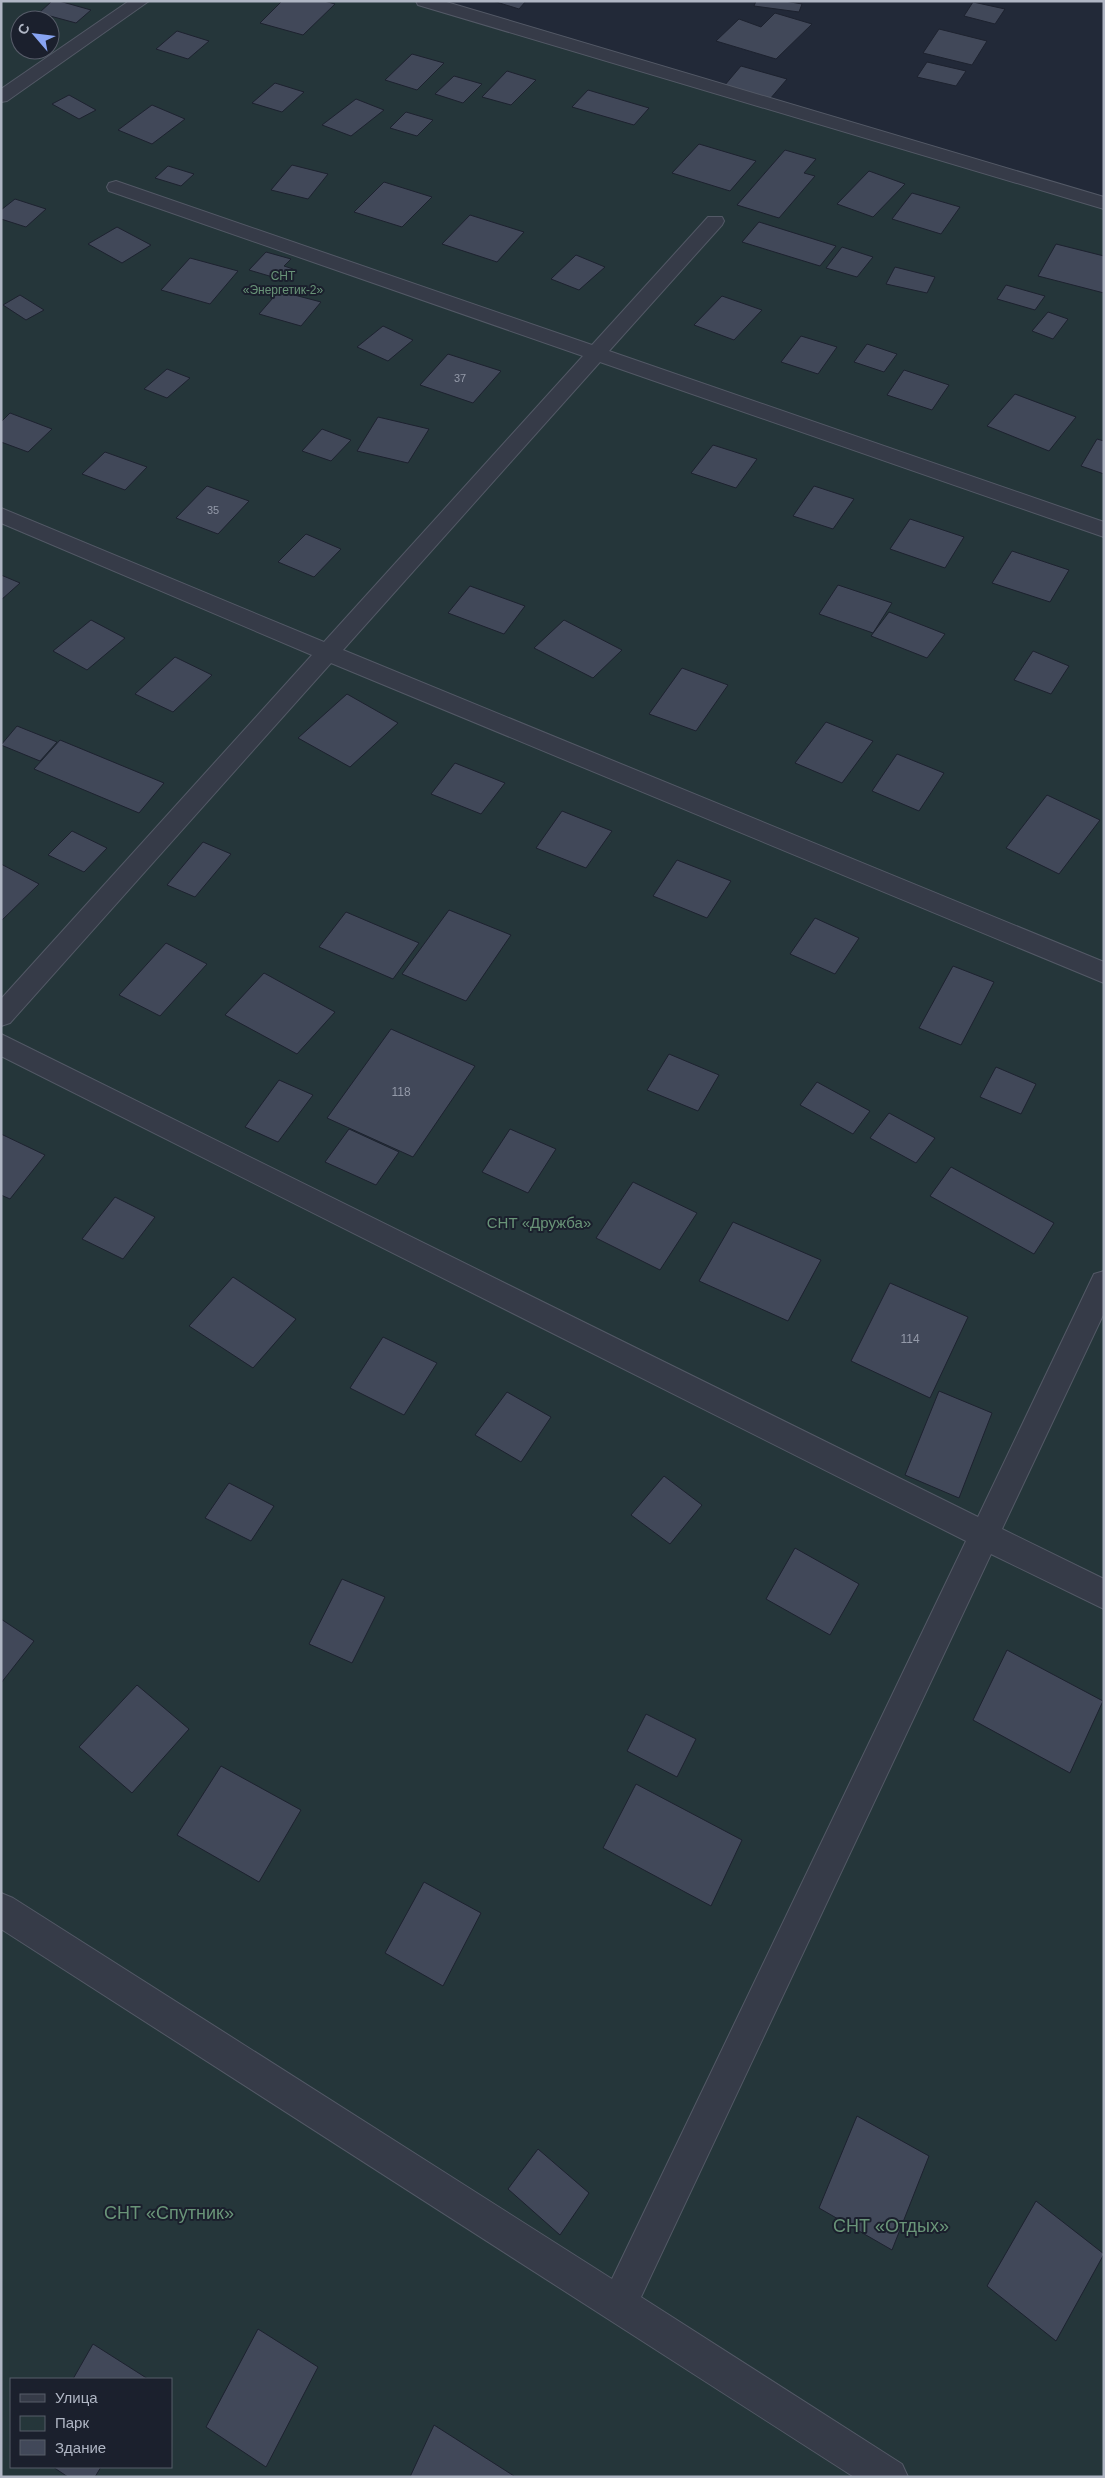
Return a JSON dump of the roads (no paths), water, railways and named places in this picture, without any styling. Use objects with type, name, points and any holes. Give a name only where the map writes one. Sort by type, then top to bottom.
[{"type":"street","points":[[1,97],[141,1]]},
{"type":"street","points":[[424,1],[1104,203]]},
{"type":"street","points":[[116,187],[1104,530]]},
{"type":"street","points":[[1,1016],[716,221]]},
{"type":"street","points":[[1,515],[328,653],[1104,973]]},
{"type":"street","points":[[1,1044],[1104,1595]]},
{"type":"street","points":[[619,2304],[1104,1283]]},
{"type":"street","points":[[1,1910],[889,2477]]},
{"type":"park label","name":"СНТ «Энергетик-2»","points":[[283,283]]},
{"type":"park label","name":"СНТ «Дружба»","points":[[539,1222]]},
{"type":"park label","name":"СНТ «Спутник»","points":[[169,2213]]},
{"type":"park label","name":"СНТ «Отдых»","points":[[891,2226]]}]
